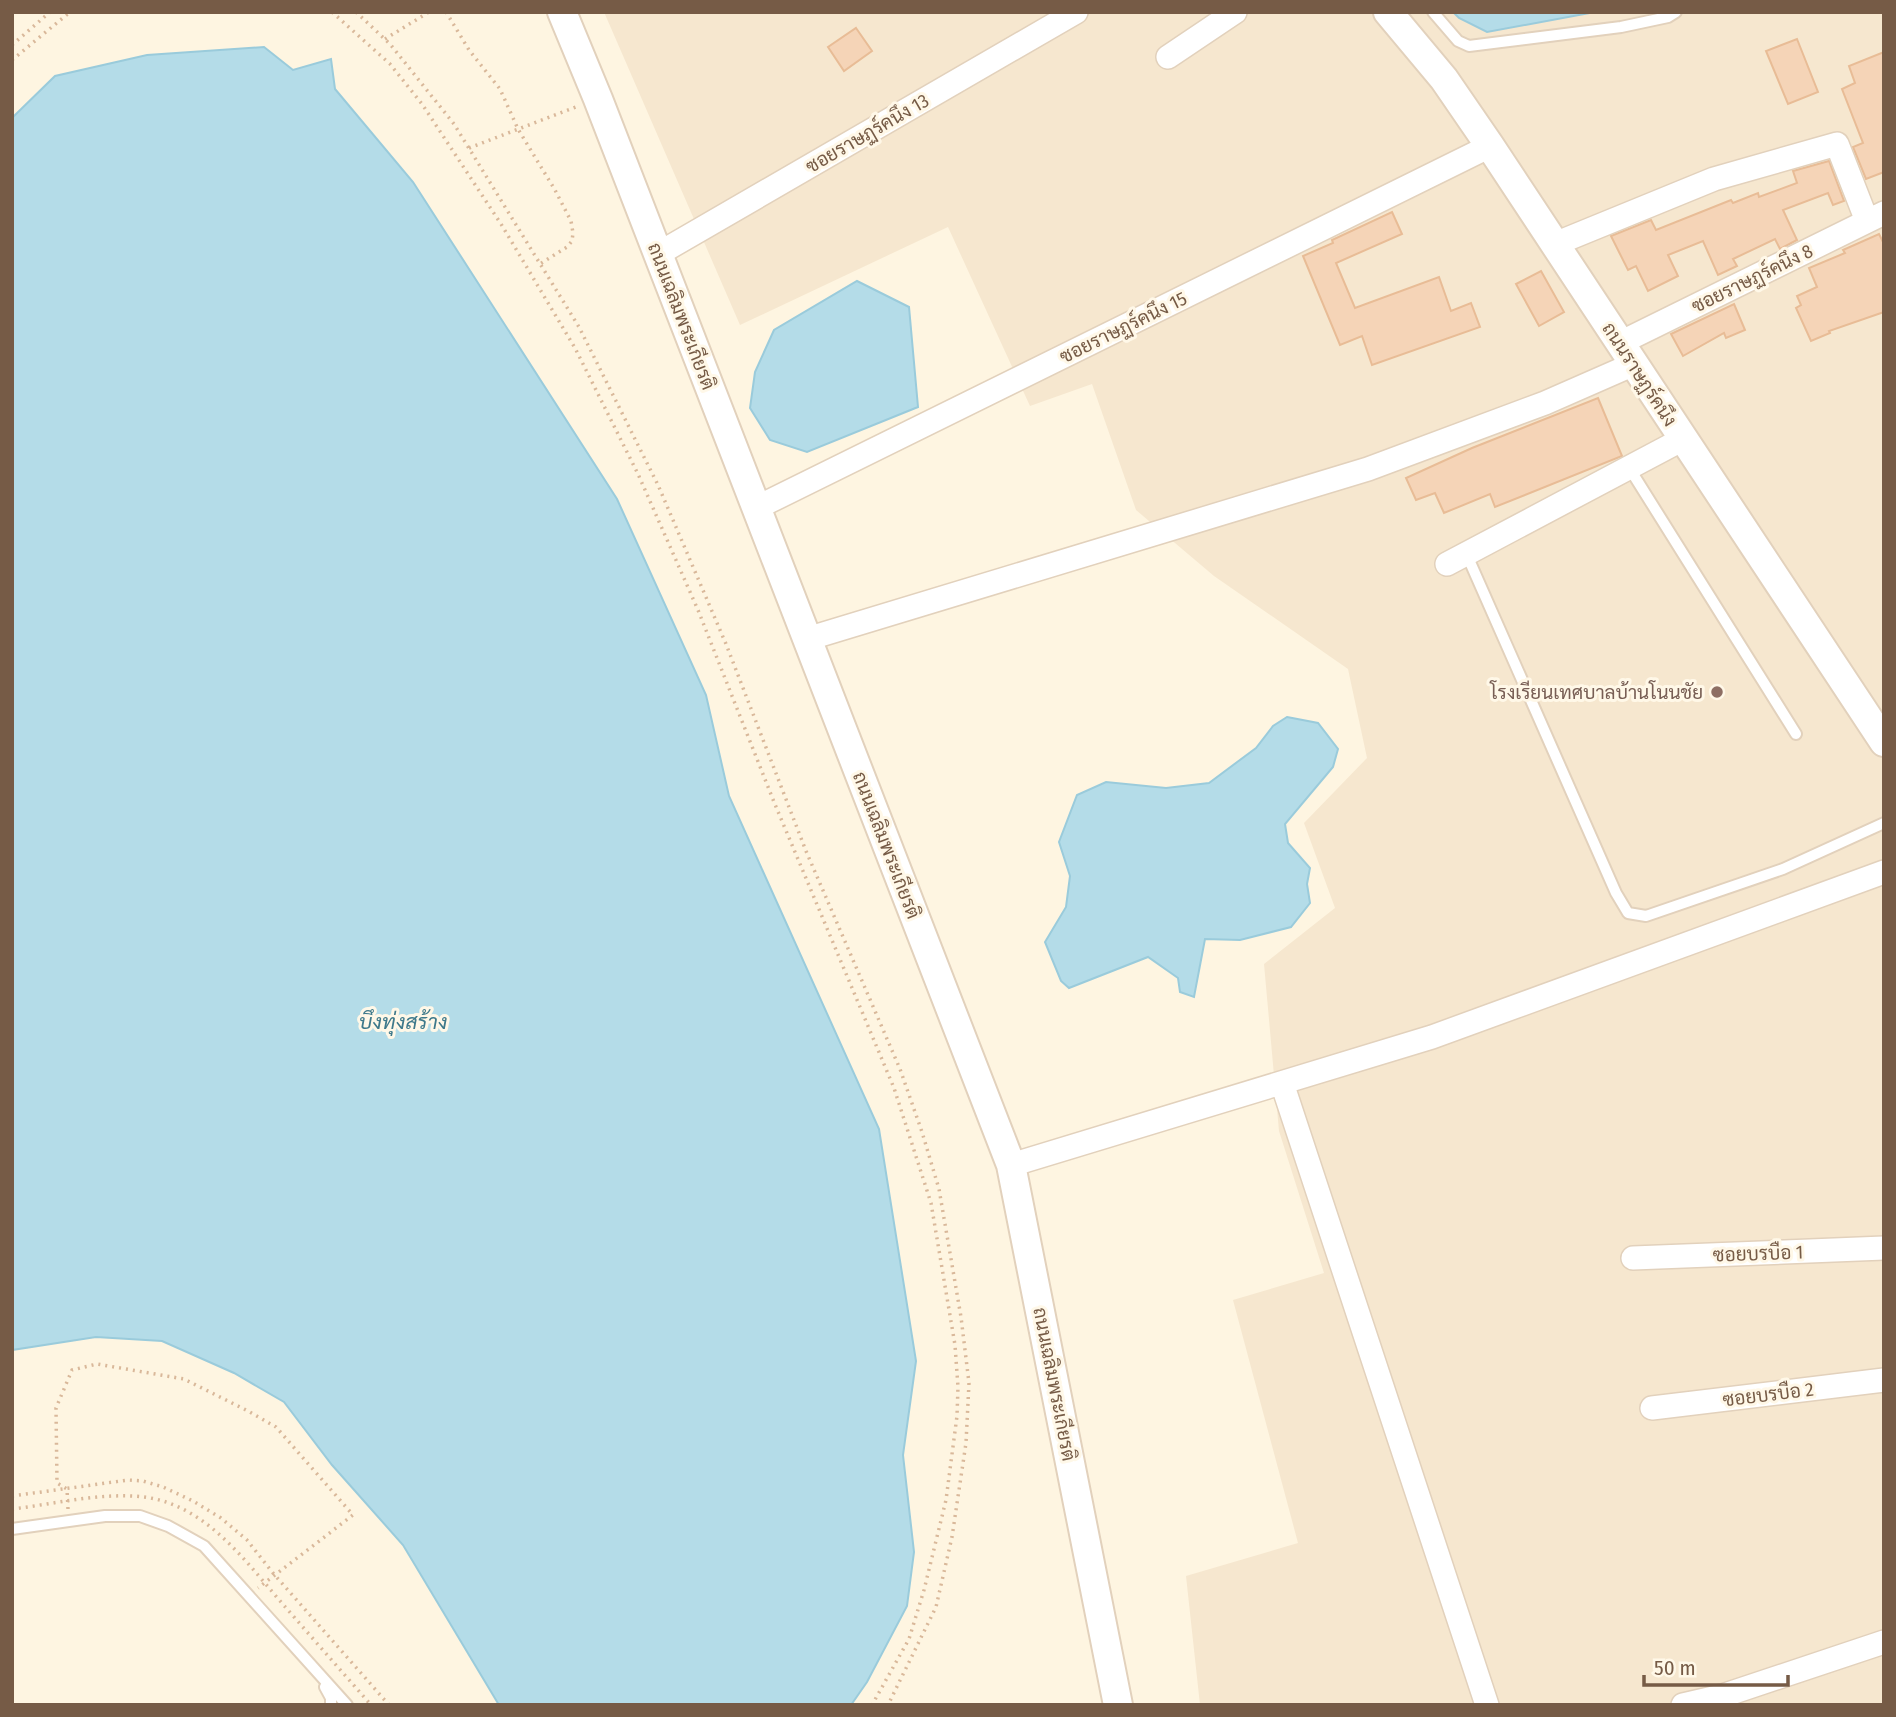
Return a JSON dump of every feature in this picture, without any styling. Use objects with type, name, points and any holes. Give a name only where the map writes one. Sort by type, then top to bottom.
[{"type":"street","name":"ถนนเฉลิมพระเกียรติ","points":[[562,12],[1011,1165],[1118,1705]]},
{"type":"street","name":"ซอยราษฏร์คนึง 13","points":[[658,254],[1076,12]]},
{"type":"street","points":[[1168,57],[1236,12]]},
{"type":"street","name":"ถนนราษฏร์คนึง","points":[[1388,12],[1444,79],[1490,146],[1883,738]]},
{"type":"street","points":[[1555,244],[1714,179],[1837,144],[1876,217]]},
{"type":"street","name":"ซอยราษฏร์คนึง 15","points":[[756,508],[1490,146]]},
{"type":"street","name":"ซอยราษฏร์คนึง 8","points":[[807,639],[1368,469],[1545,403],[1627,353],[1876,217]]},
{"type":"street","points":[[1457,558],[1683,439]]},
{"type":"street","points":[[1011,1165],[1432,1037],[1884,872]]},
{"type":"street","points":[[1282,1083],[1488,1705]]},
{"type":"street","name":"ซอยบรบือ 1","points":[[1633,1258],[1884,1248]]},
{"type":"street","name":"ซอยบรบือ 2","points":[[1652,1408],[1884,1380]]},
{"type":"street","points":[[1683,1705],[1722,1696],[1884,1642]]},
{"type":"lane","points":[[1433,12],[1458,41],[1469,46],[1621,27],[1668,17],[1676,12]]},
{"type":"lane","points":[[1628,466],[1796,734]]},
{"type":"lane","points":[[1457,558],[1616,893],[1628,913],[1646,916],[1783,869],[1884,824]]},
{"type":"lane","points":[[12,1529],[105,1517],[140,1516],[169,1526],[204,1546],[347,1705]]},
{"type":"lane","points":[[316,1670],[331,1698],[331,1705]]},
{"type":"path","points":[[12,46],[50,12]]},
{"type":"path","points":[[12,60],[69,12]]},
{"type":"path","points":[[332,12],[390,64],[422,104],[501,224],[575,348],[638,474],[698,610],[911,1134],[931,1203],[943,1264],[955,1345],[957,1416],[946,1500],[924,1590],[909,1639],[872,1705]]},
{"type":"path","points":[[356,12],[385,39],[454,124],[579,327],[652,473],[716,620],[806,851],[900,1069],[922,1132],[939,1189],[969,1382],[966,1443],[952,1536],[936,1607],[888,1705]]},
{"type":"path","points":[[385,39],[429,12]]},
{"type":"path","points":[[446,12],[469,50],[500,89],[518,129],[571,221],[572,241],[540,264]]},
{"type":"path","points":[[469,148],[598,99]]},
{"type":"path","points":[[67,1489],[57,1483],[56,1408],[72,1370],[97,1363],[184,1379],[276,1427],[353,1515],[249,1595]]},
{"type":"path","points":[[329,1657],[371,1705]]},
{"type":"shaded area","points":[[604,12],[1884,12],[1884,1705],[1200,1705],[1186,1576],[1298,1543],[1233,1300],[1324,1273],[1279,1131],[1264,964],[1335,908],[1304,823],[1367,758],[1348,669],[1214,576],[1136,510],[1092,384],[1030,406],[948,227],[740,325]]},
{"type":"water","points":[[1453,12],[1595,12],[1487,32],[1459,18]]},
{"type":"water","name":"บึงทุ่งสร้าง","points":[[264,47],[293,70],[331,59],[335,89],[413,182],[617,499],[706,695],[729,796],[879,1129],[916,1361],[903,1455],[914,1552],[907,1606],[867,1682],[851,1705],[499,1705],[403,1545],[332,1465],[284,1402],[234,1373],[162,1341],[96,1337],[12,1350],[12,118],[55,76],[147,55]]},
{"type":"water","points":[[857,281],[909,307],[918,407],[807,452],[770,440],[750,408],[755,372],[774,330]]},
{"type":"water","points":[[1287,717],[1318,723],[1338,749],[1333,767],[1285,824],[1288,843],[1310,868],[1307,884],[1310,903],[1291,927],[1240,940],[1205,939],[1194,997],[1180,992],[1178,978],[1148,957],[1069,988],[1061,981],[1045,942],[1066,907],[1070,876],[1059,842],[1077,795],[1106,782],[1166,788],[1209,783],[1256,748],[1273,726]]},
{"type":"building","points":[[856,28],[872,51],[844,71],[828,47]]},
{"type":"building","points":[[1797,39],[1818,92],[1788,104],[1766,51]]},
{"type":"building","points":[[1884,52],[1884,172],[1866,179],[1853,147],[1863,143],[1842,89],[1855,83],[1849,66]]},
{"type":"building","points":[[1829,161],[1844,201],[1833,205],[1828,193],[1783,210],[1797,240],[1780,249],[1775,239],[1733,259],[1737,266],[1718,275],[1703,241],[1668,255],[1678,276],[1648,291],[1636,266],[1628,270],[1611,236],[1651,220],[1656,230],[1731,200],[1733,203],[1758,193],[1759,197],[1797,183],[1793,171]]},
{"type":"building","points":[[1392,212],[1402,234],[1336,263],[1355,308],[1439,277],[1451,311],[1471,303],[1480,327],[1372,365],[1362,336],[1340,345],[1303,256]]},
{"type":"building","points":[[1879,234],[1884,244],[1884,312],[1829,331],[1830,333],[1811,341],[1796,308],[1801,305],[1797,296],[1817,287],[1809,268],[1845,253],[1843,250]]},
{"type":"building","points":[[1541,271],[1564,312],[1539,326],[1516,284]]},
{"type":"building","points":[[1734,304],[1745,330],[1726,338],[1724,333],[1683,356],[1671,334]]},
{"type":"building","points":[[1598,398],[1622,456],[1495,507],[1490,494],[1444,513],[1435,493],[1416,500],[1406,478],[1472,448]]},
{"type":"place","name":"โรงเรียนเทศบาลบ้านโนนชัย","points":[[1717,692]]}]
